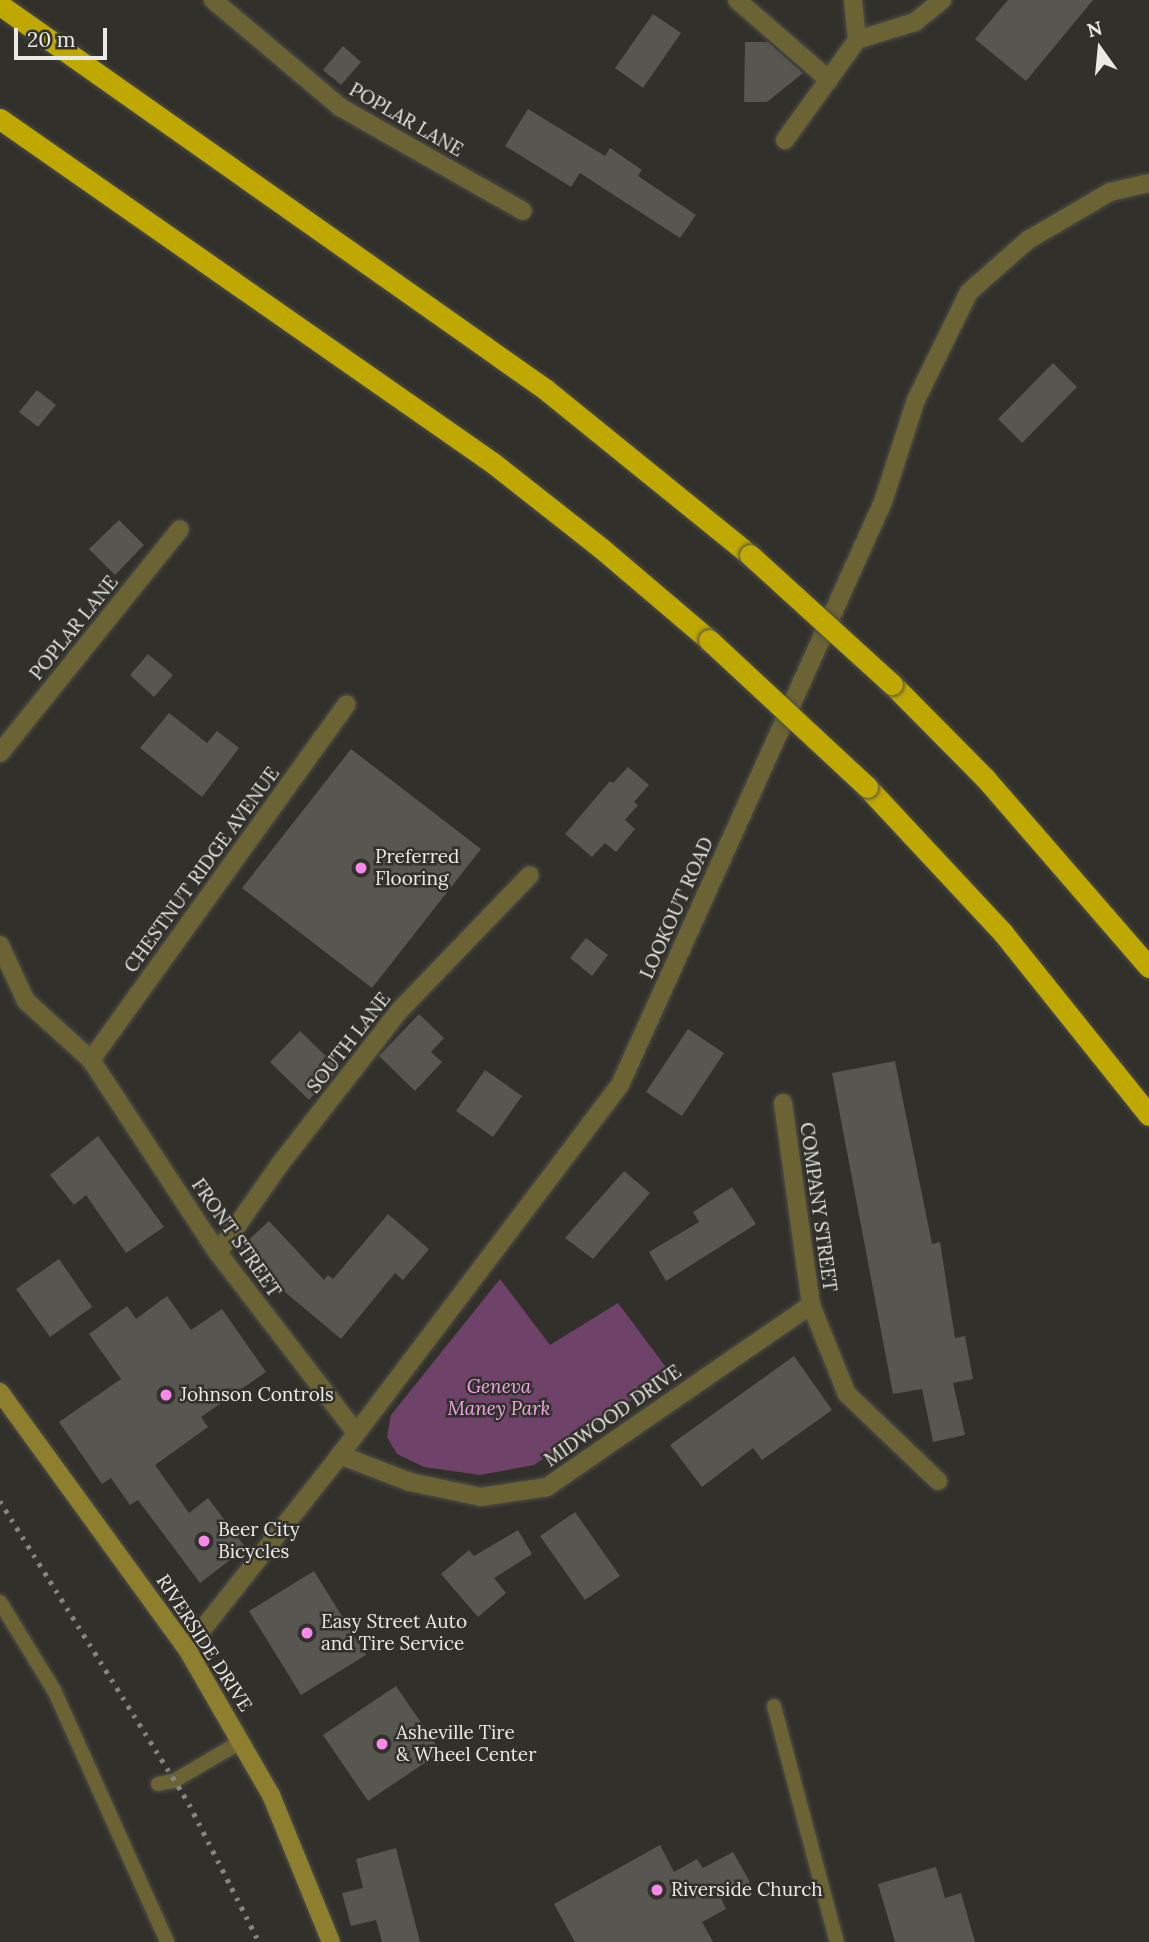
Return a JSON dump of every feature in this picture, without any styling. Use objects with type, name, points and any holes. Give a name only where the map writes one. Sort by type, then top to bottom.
[{"type":"highway","points":[[0,5],[545,389],[750,555],[892,684],[985,778],[1149,967]]},
{"type":"highway","points":[[0,120],[493,463],[601,548],[709,640],[867,787],[1003,933],[1149,1115]]},
{"type":"main road","name":"RIVERSIDE DRIVE","points":[[0,1392],[187,1649],[242,1741],[279,1815],[331,1942]]},
{"type":"street","name":"POPLAR LANE","points":[[213,0],[340,107],[523,211]]},
{"type":"street","points":[[737,0],[829,80]]},
{"type":"street","points":[[853,0],[857,40]]},
{"type":"street","points":[[785,141],[857,40],[915,22],[942,0]]},
{"type":"street","name":"LOOKOUT ROAD","points":[[187,1649],[340,1455],[620,1085],[883,502],[916,400],[969,292],[1038,234],[1110,192],[1149,183]]},
{"type":"street","name":"POPLAR LANE","points":[[0,753],[180,529]]},
{"type":"street","name":"CHESTNUT RIDGE AVENUE","points":[[91,1060],[347,705]]},
{"type":"street","name":"SOUTH LANE","points":[[218,1253],[280,1164],[400,1010],[530,874]]},
{"type":"street","points":[[0,945],[26,1000],[91,1060]]},
{"type":"street","name":"FRONT STREET","points":[[91,1060],[218,1253],[356,1433]]},
{"type":"street","name":"COMPANY STREET","points":[[783,1103],[811,1305],[847,1394],[938,1481]]},
{"type":"street","name":"MIDWOOD DRIVE","points":[[340,1455],[410,1482],[481,1497],[547,1487],[811,1305]]},
{"type":"lane","points":[[0,1602],[54,1690],[167,1942]]},
{"type":"lane","points":[[774,1706],[837,1942]]},
{"type":"lane","points":[[158,1784],[174,1781],[242,1741]]},
{"type":"green space","name":"Geneva Maney Park","points":[[500,1279],[550,1345],[618,1303],[671,1374],[534,1465],[480,1475],[424,1467],[397,1454],[387,1437],[391,1415]]},
{"type":"building","points":[[1008,0],[1093,0],[1026,81],[975,39]]},
{"type":"building","points":[[653,14],[681,33],[643,88],[615,68]]},
{"type":"building","points":[[745,42],[768,42],[803,73],[767,102],[744,102]]},
{"type":"building","points":[[343,46],[361,62],[341,85],[323,70]]},
{"type":"building","points":[[528,109],[605,156],[610,148],[642,170],[638,176],[696,215],[680,238],[580,173],[571,187],[505,146]]},
{"type":"building","points":[[1053,363],[1077,387],[1022,443],[998,419]]},
{"type":"building","points":[[37,390],[56,405],[38,427],[19,412]]},
{"type":"building","points":[[119,520],[144,545],[115,575],[89,549]]},
{"type":"building","points":[[148,654],[173,675],[154,697],[130,675]]},
{"type":"building","points":[[169,713],[207,743],[217,731],[239,748],[202,797],[140,748]]},
{"type":"building","name":"Preferred Flooring","points":[[351,749],[481,849],[372,988],[242,888]]},
{"type":"building","points":[[628,767],[649,785],[634,802],[638,805],[625,820],[635,829],[616,852],[605,843],[592,857],[565,834],[610,781],[613,783]]},
{"type":"building","points":[[586,938],[608,955],[592,976],[570,958]]},
{"type":"building","points":[[419,1014],[444,1038],[431,1052],[442,1062],[415,1091],[379,1056]]},
{"type":"building","points":[[688,1029],[724,1053],[682,1116],[646,1092]]},
{"type":"building","points":[[300,1031],[339,1069],[309,1100],[270,1062]]},
{"type":"building","points":[[895,1061],[932,1244],[940,1242],[955,1338],[965,1336],[973,1379],[953,1383],[965,1435],[933,1442],[922,1389],[893,1394],[832,1073]]},
{"type":"building","points":[[485,1070],[522,1096],[493,1137],[456,1111]]},
{"type":"building","points":[[98,1136],[164,1227],[126,1253],[86,1195],[74,1205],[50,1175]]},
{"type":"building","points":[[624,1171],[650,1193],[593,1259],[565,1238]]},
{"type":"building","points":[[732,1187],[756,1224],[666,1281],[649,1252],[699,1222],[693,1212]]},
{"type":"building","points":[[388,1214],[429,1249],[403,1280],[395,1273],[341,1339],[267,1277],[240,1248],[269,1221],[324,1280],[328,1275],[333,1279]]},
{"type":"building","points":[[59,1259],[92,1307],[50,1337],[16,1289]]},
{"type":"building","name":"Johnson Controls","points":[[167,1296],[191,1330],[222,1309],[266,1372],[201,1417],[208,1427],[155,1465],[189,1513],[208,1498],[246,1548],[200,1583],[138,1500],[130,1505],[111,1478],[102,1484],[59,1422],[121,1379],[89,1334],[127,1306],[136,1319]]},
{"type":"building","points":[[794,1356],[832,1410],[762,1460],[753,1448],[702,1487],[670,1445]]},
{"type":"building","points":[[575,1512],[620,1576],[585,1600],[540,1536]]},
{"type":"building","points":[[518,1530],[532,1554],[494,1578],[506,1593],[478,1617],[441,1574],[469,1550],[474,1556]]},
{"type":"building","name":"Easy Street Auto and Tire Service","points":[[314,1571],[366,1655],[301,1695],[249,1611]]},
{"type":"building","name":"Asheville Tire & Wheel Center","points":[[396,1686],[441,1752],[368,1801],[323,1735]]},
{"type":"building","name":"Riverside Church","points":[[660,1845],[674,1872],[697,1859],[703,1868],[733,1852],[750,1882],[721,1898],[726,1909],[702,1922],[713,1942],[575,1942],[554,1904]]},
{"type":"building","points":[[396,1848],[420,1942],[382,1942],[376,1920],[351,1926],[342,1893],[363,1888],[356,1859]]},
{"type":"building","points":[[936,1867],[945,1898],[961,1893],[975,1942],[895,1942],[878,1884]]},
{"type":"railway","points":[[0,1501],[189,1804],[259,1942]]},
{"type":"place","name":"Preferred Flooring","points":[[361,868]]},
{"type":"place","name":"Johnson Controls","points":[[166,1395]]},
{"type":"place","name":"Beer City Bicycles","points":[[204,1541]]},
{"type":"place","name":"Easy Street Auto and Tire Service","points":[[307,1633]]},
{"type":"place","name":"Asheville Tire & Wheel Center","points":[[382,1744]]},
{"type":"place","name":"Riverside Church","points":[[657,1890]]}]
